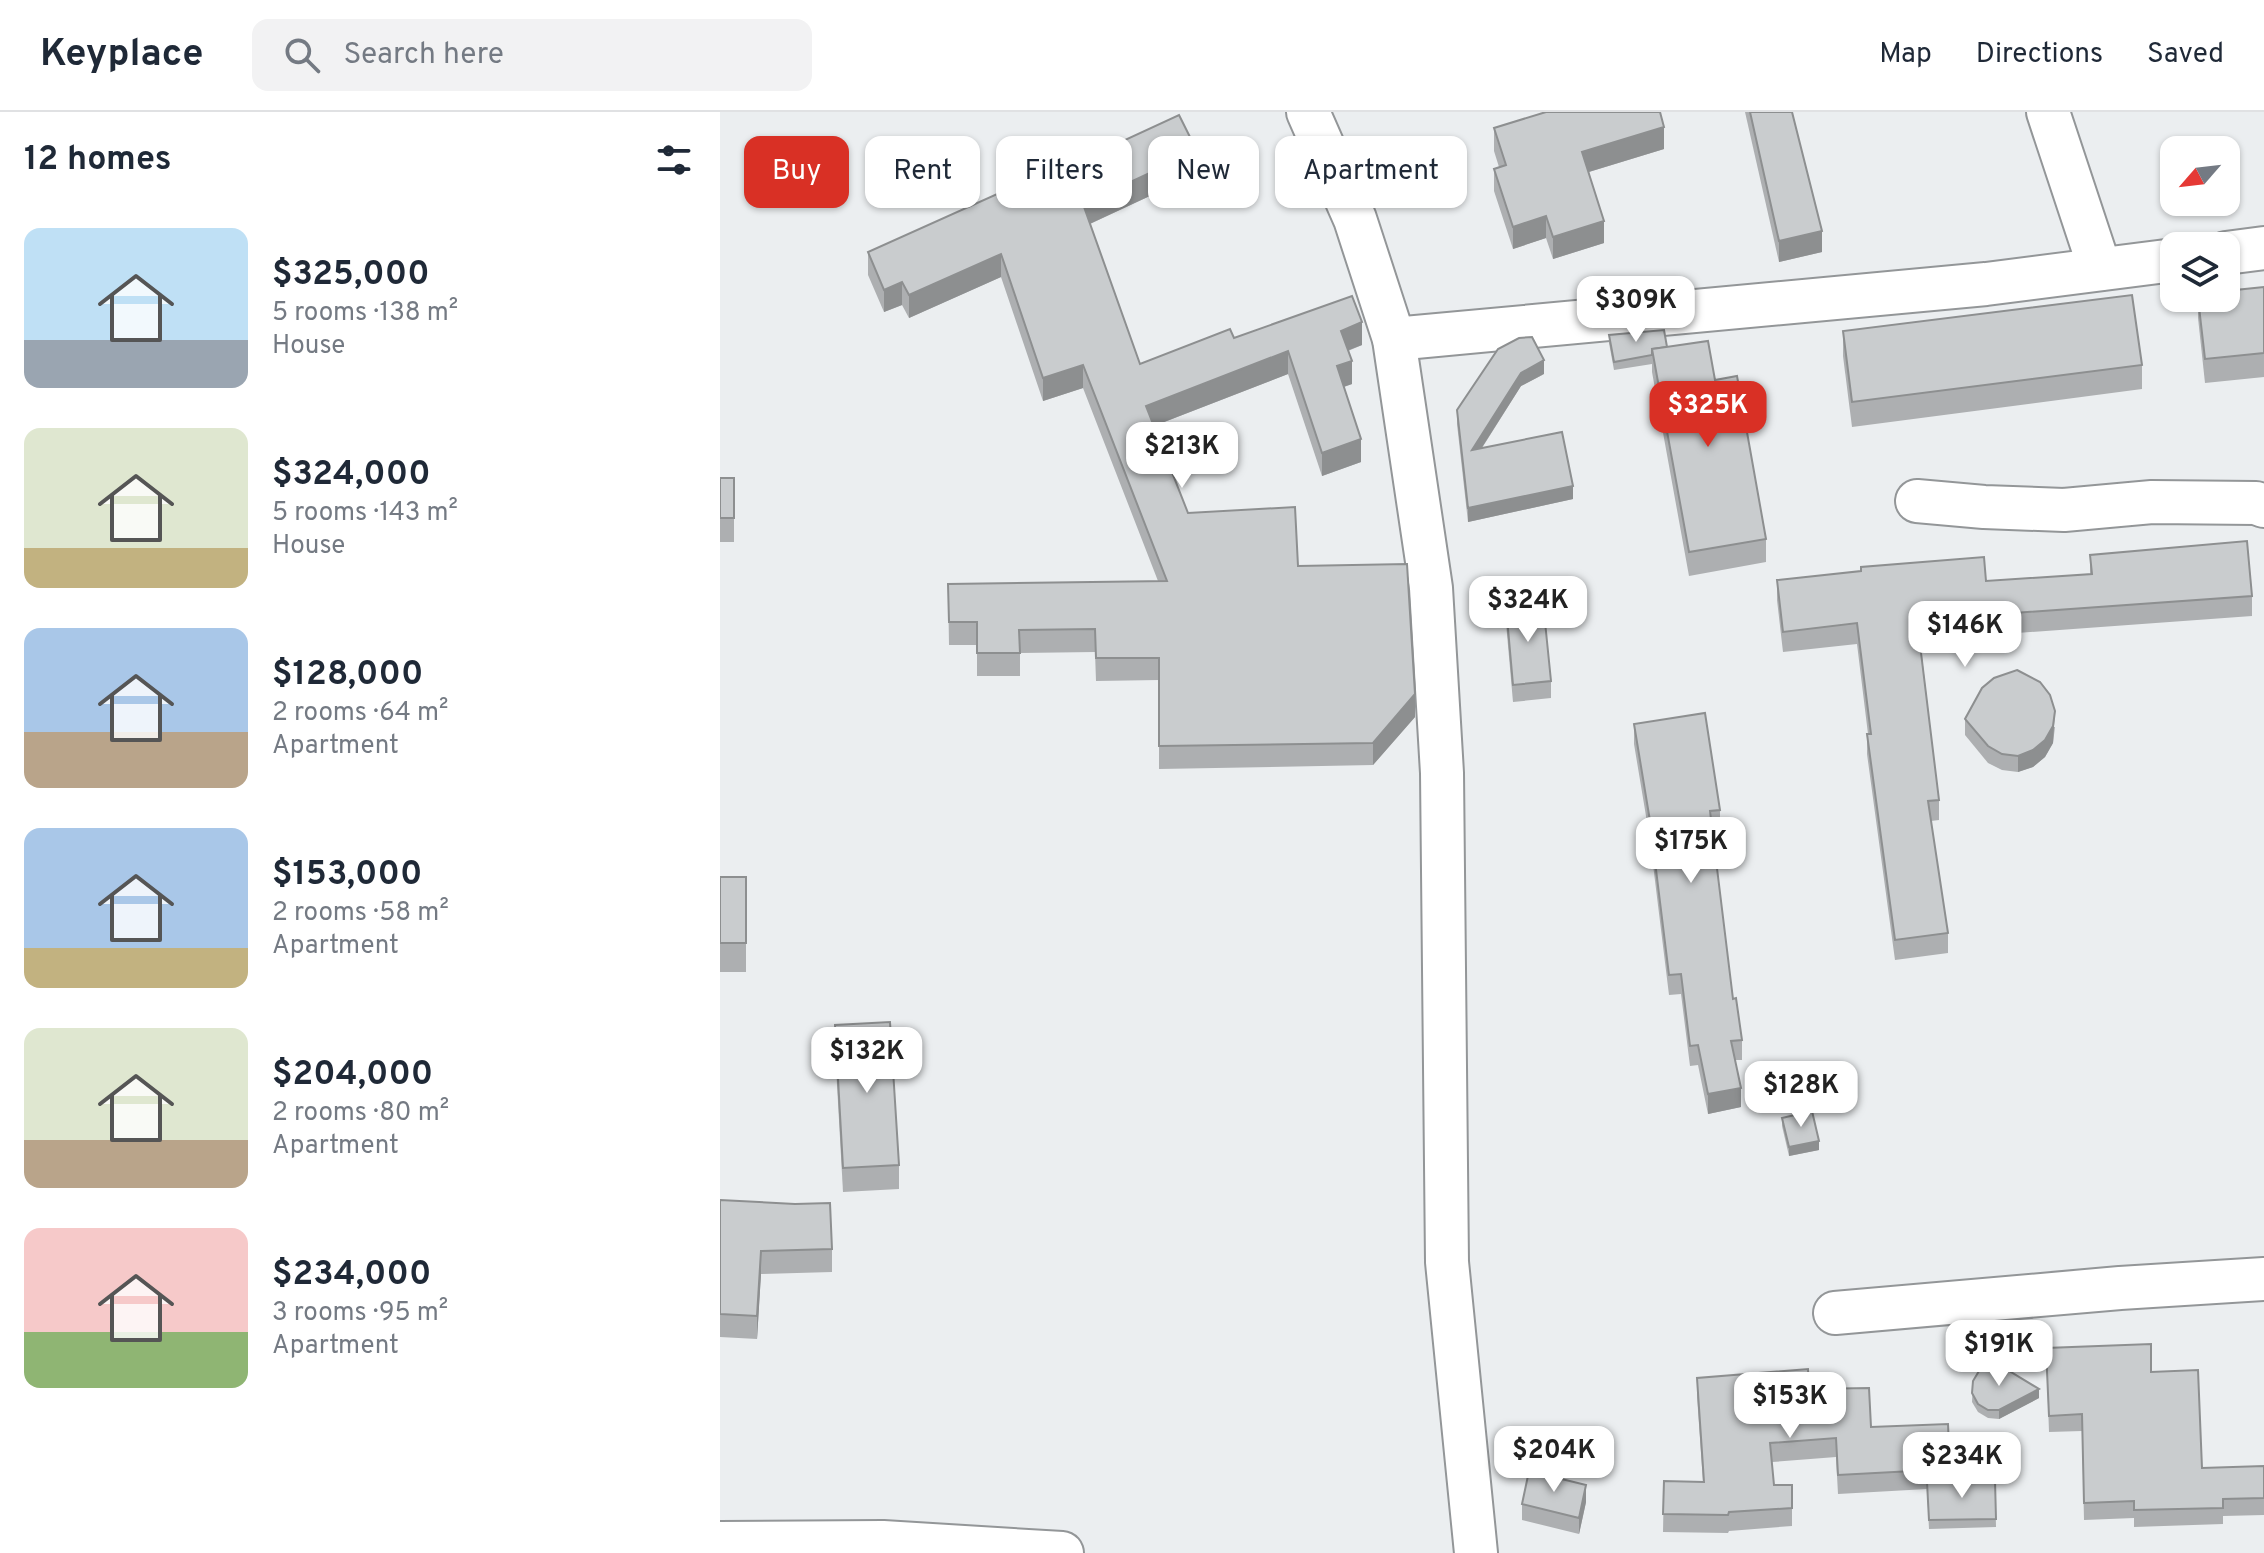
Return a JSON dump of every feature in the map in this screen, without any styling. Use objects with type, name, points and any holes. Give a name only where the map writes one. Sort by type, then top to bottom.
[{"type":"street","points":[[1308,112],[1355,219],[1394,339],[1431,588],[1442,773],[1447,1262],[1476,1553]]},
{"type":"street","points":[[2048,112],[2100,269]]},
{"type":"street","points":[[2240,251],[2264,248]]},
{"type":"street","points":[[1394,339],[1986,284],[2160,262]]},
{"type":"street","points":[[1917,501],[2064,510],[2152,502],[2256,503],[2264,506]]},
{"type":"street","points":[[1835,1313],[2105,1289],[2264,1279]]},
{"type":"street","points":[[720,1543],[1062,1553]]},
{"type":"building","points":[[1546,112],[1660,112],[1664,127],[1582,152],[1604,221],[1553,237],[1546,216],[1513,227],[1494,169],[1506,165],[1494,128]]},
{"type":"building","points":[[1750,112],[1792,112],[1822,231],[1779,241]]},
{"type":"building","points":[[1179,115],[1190,136],[1148,136],[1148,174],[1132,181],[1132,137]]},
{"type":"building","points":[[996,194],[996,208],[1084,208],[1140,364],[1230,329],[1234,338],[1352,296],[1362,322],[1341,331],[1352,361],[1337,366],[1361,439],[1322,453],[1288,351],[1146,406],[1188,513],[1295,507],[1298,566],[1407,564],[1415,694],[1373,743],[1159,746],[1159,658],[1096,658],[1095,629],[1019,630],[1020,653],[977,653],[977,622],[949,622],[948,584],[1167,581],[1083,365],[1043,378],[1001,254],[909,295],[902,282],[884,290],[868,252],[966,208],[980,208],[980,202]]},
{"type":"building","points":[[2264,287],[2264,353],[2205,359],[2200,312],[2240,312],[2240,290]]},
{"type":"building","points":[[2132,295],[2142,365],[1852,402],[1843,331]]},
{"type":"building","points":[[1664,330],[1667,347],[1652,349],[1652,355],[1614,362],[1609,335]]},
{"type":"building","points":[[1532,337],[1544,360],[1521,373],[1472,450],[1562,432],[1573,486],[1468,508],[1457,410],[1498,349],[1519,338]]},
{"type":"building","points":[[1708,341],[1715,380],[1737,376],[1766,539],[1689,552],[1652,349]]},
{"type":"building","points":[[720,478],[734,478],[734,518],[720,518]]},
{"type":"building","points":[[2247,541],[2252,596],[1917,620],[1939,800],[1928,801],[1948,933],[1895,940],[1867,734],[1871,734],[1857,623],[1783,632],[1777,580],[1861,571],[1861,567],[1984,557],[1986,581],[2092,574],[2090,555]]},
{"type":"building","points":[[1543,602],[1551,681],[1513,685],[1506,606]]},
{"type":"building","points":[[2017,670],[2040,682],[2050,695],[2055,711],[2053,726],[2045,740],[2033,750],[2018,756],[2002,754],[1988,746],[1965,719],[1982,688],[1994,678]]},
{"type":"building","points":[[1705,713],[1720,810],[1710,811],[1733,999],[1736,998],[1742,1040],[1731,1041],[1741,1088],[1708,1094],[1698,1045],[1690,1046],[1681,974],[1669,975],[1650,821],[1634,724]]},
{"type":"building","points":[[720,877],[746,877],[746,943],[720,943]]},
{"type":"building","points":[[890,1022],[899,1165],[843,1168],[835,1025]]},
{"type":"building","points":[[1812,1111],[1819,1141],[1789,1147],[1782,1118]]},
{"type":"building","points":[[720,1200],[830,1203],[832,1249],[761,1251],[757,1316],[720,1314]]},
{"type":"building","points":[[2151,1344],[2151,1372],[2198,1370],[2202,1468],[2264,1466],[2264,1498],[2223,1499],[2223,1508],[2134,1510],[2134,1501],[2084,1503],[2082,1414],[2049,1416],[2046,1348]]},
{"type":"building","points":[[1989,1366],[2001,1366],[2039,1389],[1999,1410],[1988,1410],[1978,1404],[1972,1393],[1973,1381],[1979,1371]]},
{"type":"building","points":[[1808,1369],[1809,1389],[1869,1388],[1871,1427],[1948,1424],[1950,1469],[1838,1475],[1836,1438],[1770,1443],[1774,1485],[1792,1485],[1792,1508],[1729,1512],[1728,1515],[1663,1514],[1664,1481],[1704,1482],[1697,1378]]},
{"type":"building","points":[[1529,1471],[1586,1485],[1579,1518],[1522,1504]]},
{"type":"building","points":[[1995,1480],[1996,1519],[1929,1520],[1927,1482]]}]
